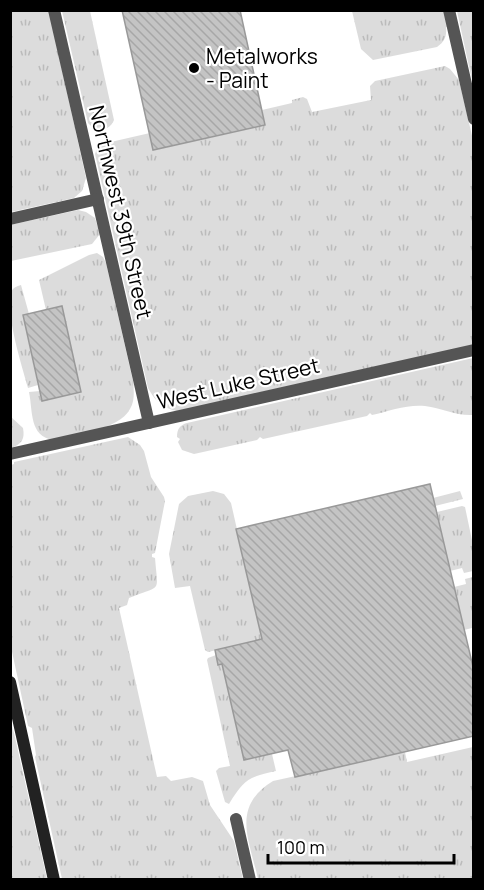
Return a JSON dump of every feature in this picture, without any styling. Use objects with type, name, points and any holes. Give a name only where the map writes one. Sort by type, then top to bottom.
[{"type":"street","name":"Northwest 39th Street","points":[[54,10],[149,423]]},
{"type":"street","points":[[448,10],[474,119]]},
{"type":"street","points":[[10,219],[98,199]]},
{"type":"street","name":"West Luke Street","points":[[10,454],[474,350]]},
{"type":"street","points":[[10,682],[54,879]]},
{"type":"street","points":[[236,819],[250,879]]},
{"type":"green space","points":[[10,11],[49,11],[86,178],[82,191],[74,198],[11,212]]},
{"type":"green space","points":[[62,11],[90,11],[114,120],[109,127],[104,129],[95,130],[88,123]]},
{"type":"green space","points":[[352,11],[445,11],[448,27],[446,27],[442,43],[437,47],[373,60],[361,49]]},
{"type":"green space","points":[[457,11],[473,11],[473,85]]},
{"type":"green space","points":[[445,66],[459,80],[473,140],[473,345],[177,411],[160,403],[148,388],[95,154],[97,148],[102,144],[150,133],[154,150],[265,125],[262,110],[292,103],[292,100],[303,97],[307,99],[312,112],[371,100],[370,86],[375,81]]},
{"type":"green space","points":[[78,210],[95,218],[100,234],[92,244],[11,261],[10,225]]},
{"type":"green space","points":[[97,253],[106,263],[133,381],[133,403],[124,416],[106,427],[53,440],[45,438],[36,428],[29,392],[40,391],[42,401],[80,392],[46,310],[39,280]]},
{"type":"green space","points":[[21,285],[29,314],[23,315],[38,385],[28,388],[10,313],[12,291]]},
{"type":"green space","points":[[473,358],[473,415],[425,406],[412,406],[372,415],[370,413],[367,416],[263,439],[260,437],[257,440],[194,454],[182,450],[178,442],[180,439],[177,437],[178,430],[187,423]]},
{"type":"green space","points":[[10,416],[23,428],[24,432],[22,441],[11,448]]},
{"type":"green space","points":[[128,437],[140,445],[144,451],[151,477],[165,501],[155,553],[152,554],[155,558],[156,587],[129,598],[127,605],[119,608],[157,777],[166,776],[171,781],[192,777],[203,781],[210,805],[234,841],[243,879],[62,879],[35,757],[32,728],[28,726],[11,647],[11,465],[14,462]]},
{"type":"green space","points":[[213,491],[224,494],[231,503],[262,639],[208,652],[205,650],[190,586],[175,588],[169,554],[179,504],[188,496]]},
{"type":"green space","points":[[460,491],[463,499],[435,506],[433,498]]},
{"type":"green space","points":[[465,507],[473,545],[473,571],[464,573],[462,568],[450,571],[437,512]]},
{"type":"green space","points":[[473,577],[473,636],[472,628],[464,630],[454,587],[466,584],[465,579]]},
{"type":"green space","points":[[216,655],[222,664],[244,760],[272,754],[276,771],[259,775],[248,781],[229,804],[225,802],[216,771],[219,768],[230,766],[207,660]]},
{"type":"green space","points":[[10,720],[14,733],[47,879],[11,879]]},
{"type":"green space","points":[[473,747],[473,879],[258,879],[246,825],[247,813],[260,791],[273,781],[405,752],[407,762]]},
{"type":"building","name":"Metalworks - Paint","points":[[122,10],[240,10],[265,125],[153,150]]},
{"type":"building","points":[[62,306],[81,392],[42,401],[23,315]]},
{"type":"building","points":[[430,484],[474,671],[474,736],[295,777],[288,750],[244,760],[222,664],[218,665],[215,650],[262,639],[236,529]]},
{"type":"place","name":"Metalworks - Paint","points":[[194,68]]}]
